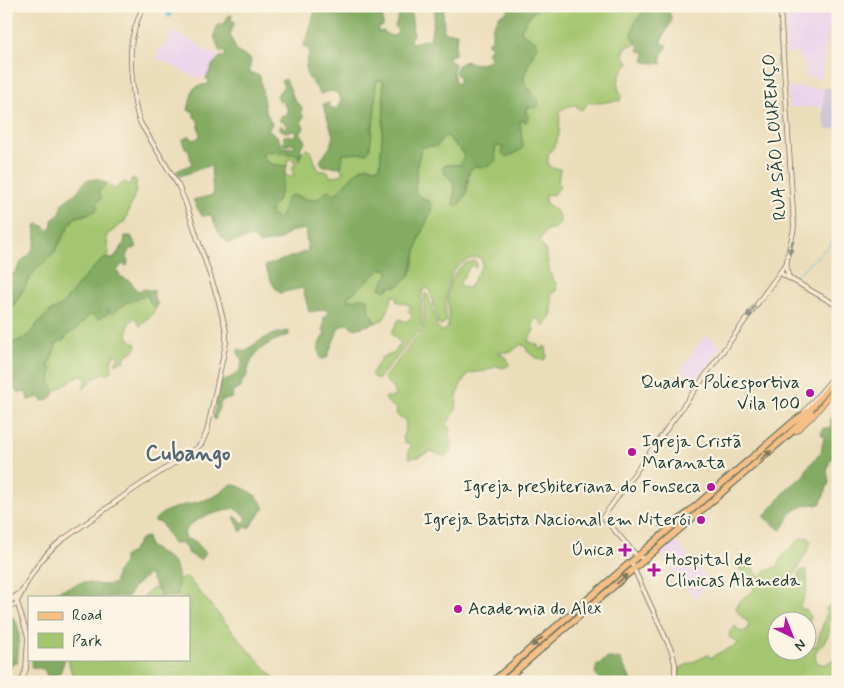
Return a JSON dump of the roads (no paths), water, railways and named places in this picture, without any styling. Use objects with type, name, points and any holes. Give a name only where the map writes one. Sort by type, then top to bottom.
[{"type":"highway","points":[[492,682],[794,421],[810,410],[838,378]]},
{"type":"highway","points":[[503,682],[786,437],[806,418],[838,378]]},
{"type":"main road","points":[[12,606],[17,602],[38,563],[55,546],[131,491],[190,454],[202,443],[207,431],[226,343],[224,320],[185,201],[136,114],[131,49],[133,36],[143,6]]},
{"type":"main road","name":"RUA SÃO LOURENÇO","points":[[780,6],[794,226],[786,264],[787,273],[790,278]]},
{"type":"main road","name":"RUA SÃO LOURENÇO","points":[[637,556],[603,517],[786,264]]},
{"type":"main road","points":[[781,271],[838,306]]},
{"type":"main road","points":[[794,421],[808,408],[838,372]]},
{"type":"main road","points":[[786,437],[811,417],[838,385]]},
{"type":"main road","points":[[645,559],[637,556],[632,562],[670,645],[674,658],[675,682]]},
{"type":"main road","points":[[6,604],[23,590]]},
{"type":"main road","points":[[12,600],[15,599],[17,602]]},
{"type":"main road","points":[[12,600],[10,603],[12,606]]},
{"type":"main road","points":[[17,602],[28,638],[26,670],[21,682]]},
{"type":"main road","points":[[6,604],[12,606],[19,613]]},
{"type":"waterway","points":[[169,15],[170,6]]},
{"type":"waterway","points":[[794,277],[838,238]]},
{"type":"waterway","points":[[743,469],[750,464]]},
{"type":"waterway","points":[[650,550],[663,539]]},
{"type":"waterway","points":[[498,682],[530,654]]},
{"type":"place","name":"Quadra Poliesportiva Vila 100","points":[[810,393]]},
{"type":"place","name":"Igreja Cristã Maranata","points":[[632,452]]},
{"type":"place","name":"Igreja presbiteriana do Fonseca","points":[[711,487]]},
{"type":"place","name":"Igreja Batista Nacional em Niterói","points":[[701,520]]},
{"type":"place","name":"Única","points":[[625,550]]},
{"type":"place","name":"Hospital de Clínicas Alameda","points":[[654,570]]},
{"type":"place","name":"Academia do Alex","points":[[458,609]]},
{"type":"district","name":"Cubango","points":[[188,454]]}]
